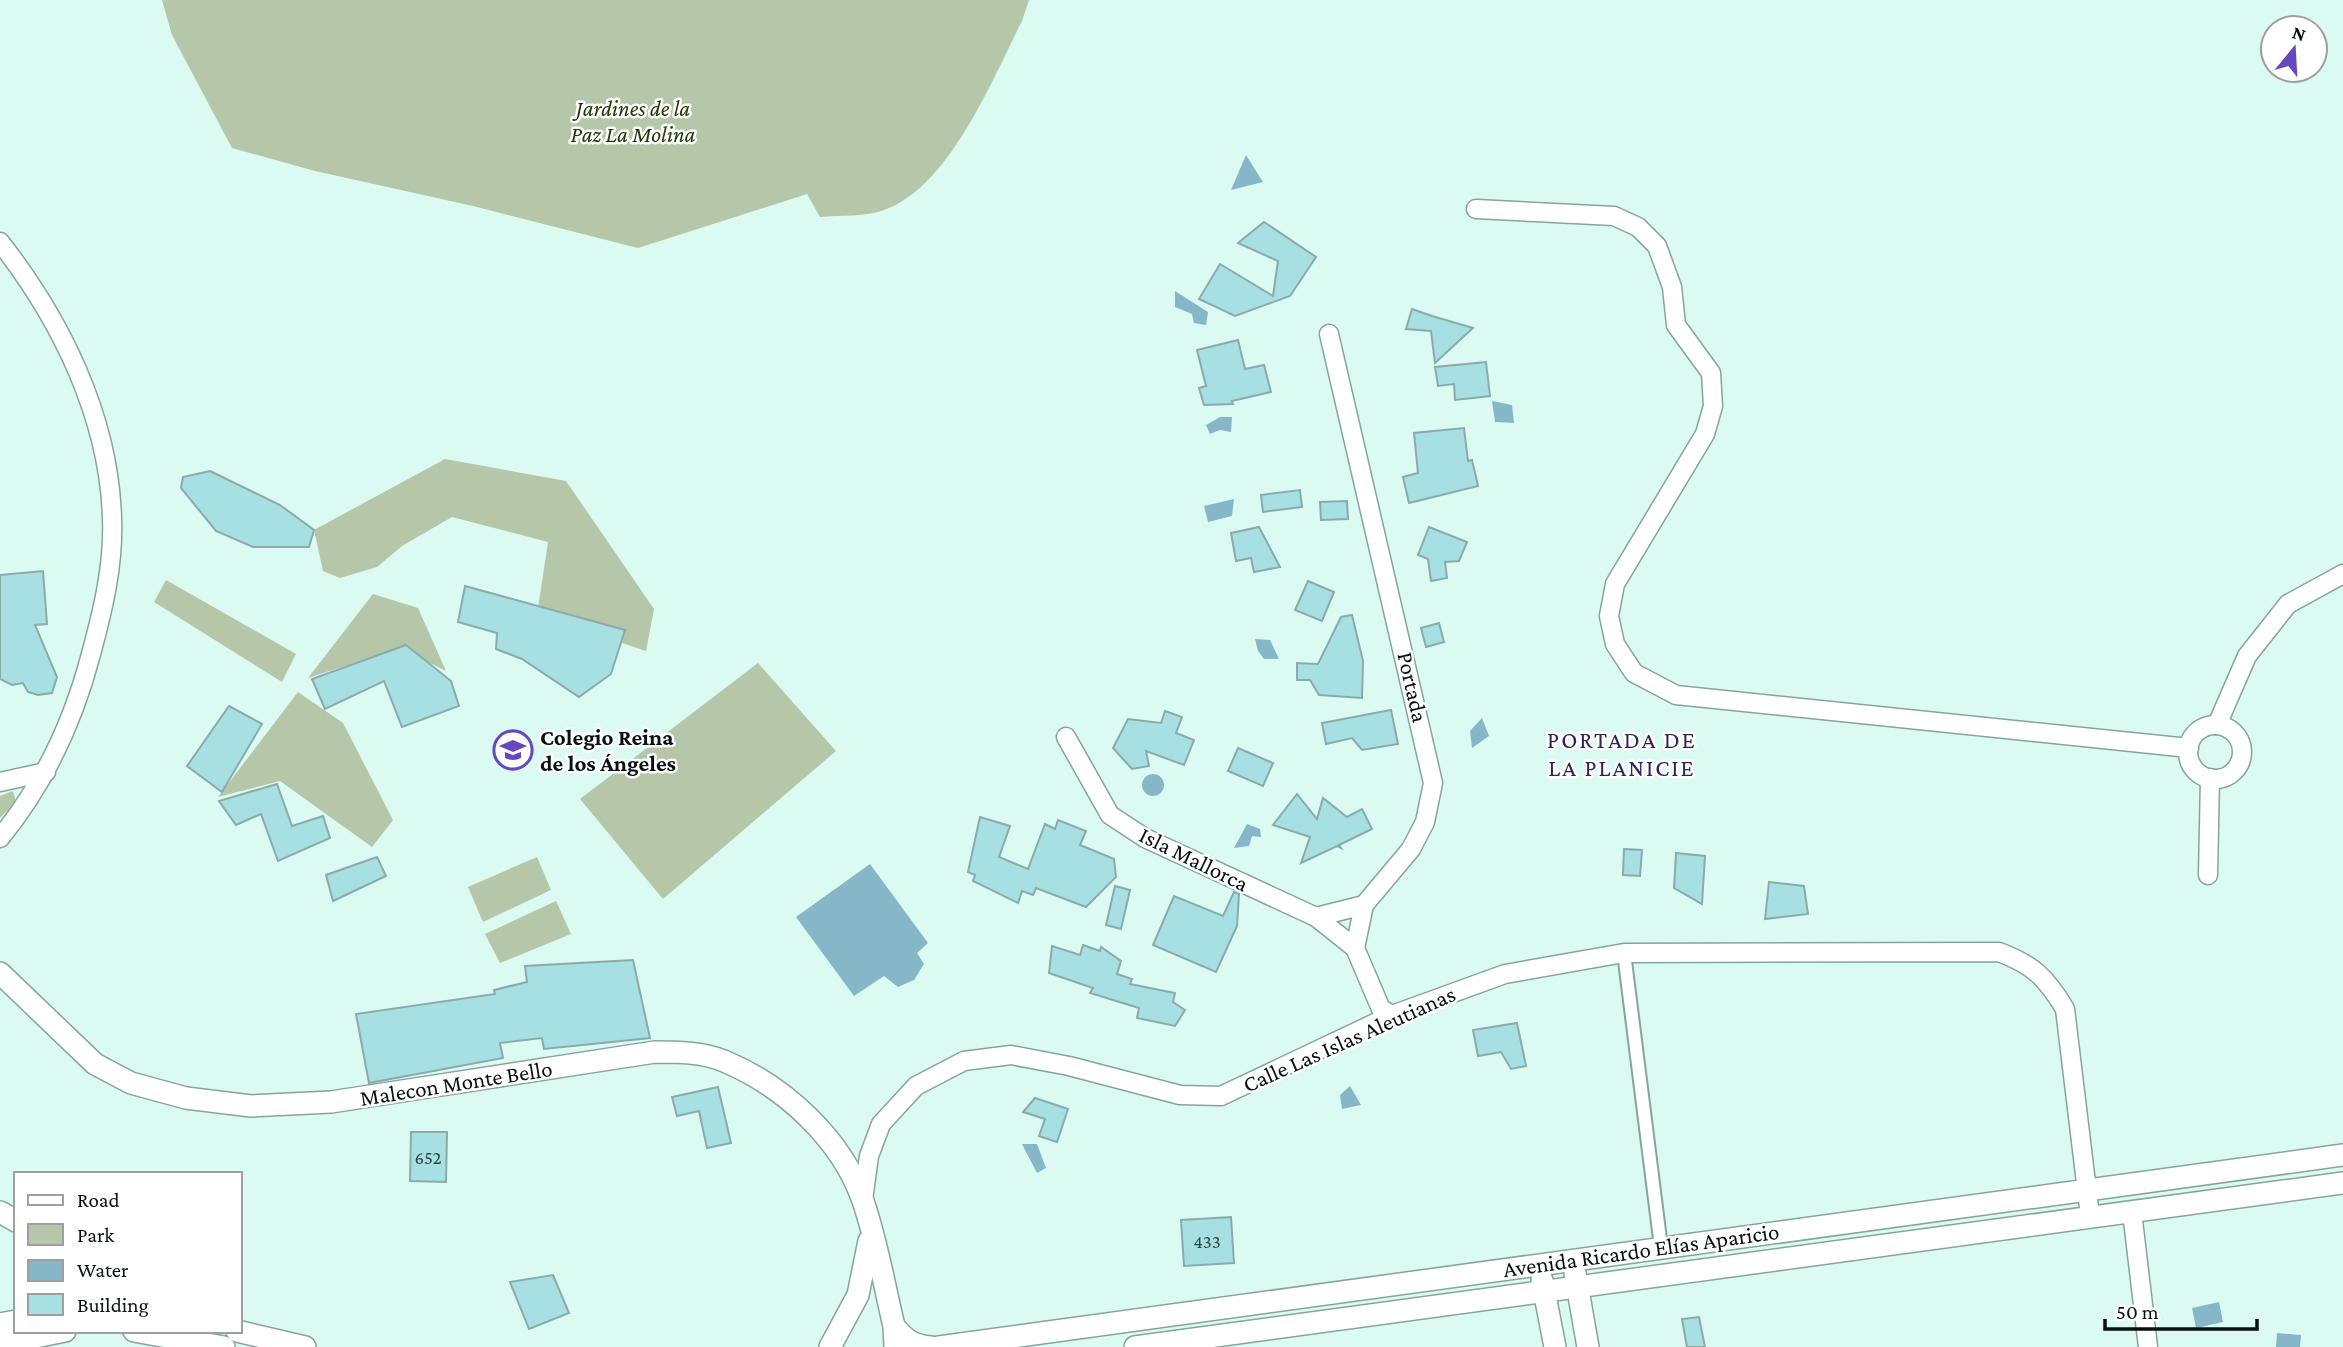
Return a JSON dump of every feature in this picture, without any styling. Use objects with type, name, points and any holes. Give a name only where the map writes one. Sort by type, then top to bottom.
[{"type":"street","points":[[1476,209],[1614,216],[1638,227],[1657,246],[1672,287],[1676,325],[1711,373],[1713,406],[1705,434],[1615,584],[1609,616],[1615,644],[1634,673],[1676,695],[2189,748]]},
{"type":"street","points":[[0,242],[19,266],[74,359],[106,456],[112,518],[110,568],[98,629],[67,730],[46,772],[0,838]]},
{"type":"street","name":"Portada","points":[[1329,334],[1433,783],[1425,822],[1411,849],[1364,905],[1355,948]]},
{"type":"street","points":[[2217,725],[2247,656],[2288,604],[2343,573]]},
{"type":"street","points":[[2217,725],[2233,732],[2242,746],[2242,755],[2235,771],[2219,778],[2210,778],[2191,764],[2189,748],[2198,731],[2217,725]]},
{"type":"street","name":"Isla Mallorca","points":[[1066,737],[1110,815],[1145,838],[1316,917],[1355,948]]},
{"type":"street","points":[[0,782],[46,772]]},
{"type":"street","points":[[2208,875],[2210,778]]},
{"type":"street","points":[[1316,917],[1364,905]]},
{"type":"street","points":[[1355,948],[1381,1009],[1392,1015]]},
{"type":"street","name":"Calle Las Islas Aleutianas","points":[[863,1200],[869,1156],[881,1125],[916,1086],[964,1061],[1011,1055],[1069,1066],[1180,1095],[1221,1096],[1392,1015],[1505,974],[1624,953],[1999,952],[2025,962],[2050,984],[2065,1009],[2090,1216]]},
{"type":"street","points":[[1624,953],[1661,1247]]},
{"type":"street","name":"Malecon Monte Bello","points":[[0,972],[95,1064],[131,1083],[186,1098],[251,1106],[331,1102],[655,1052],[689,1052],[723,1061],[801,1109],[837,1150],[863,1200],[894,1337]]},
{"type":"street","name":"Avenida Ricardo Elías Aparicio","points":[[939,1347],[990,1344],[1661,1247],[2343,1155]]},
{"type":"street","name":"Avenida Ricardo Elías Aparicio","points":[[1135,1347],[2343,1183]]},
{"type":"street","points":[[2132,1212],[2148,1347]]},
{"type":"street","name":"Malecon Monte Bello","points":[[830,1347],[861,1284],[870,1228]]},
{"type":"street","points":[[1573,1260],[1588,1347]]},
{"type":"street","points":[[1539,1265],[1555,1347]]},
{"type":"street","points":[[843,1325],[849,1347]]},
{"type":"street","points":[[242,1332],[305,1347]]},
{"type":"street","points":[[0,1344],[55,1333]]},
{"type":"street","points":[[145,1333],[224,1347]]},
{"type":"street","points":[[222,1333],[244,1347]]},
{"type":"street","points":[[894,1337],[930,1347]]},
{"type":"green space","name":"Jardines de la Paz La Molina","points":[[162,0],[1029,0],[1022,21],[967,129],[929,179],[907,198],[877,212],[820,217],[807,194],[638,248],[473,206],[315,171],[232,148],[172,35]]},
{"type":"green space","points":[[445,459],[566,481],[654,609],[646,651],[622,643],[624,630],[538,608],[548,542],[452,517],[402,546],[377,567],[340,578],[323,571],[314,530]]},
{"type":"green space","points":[[166,580],[296,654],[282,682],[154,602]]},
{"type":"green space","points":[[373,594],[418,608],[446,671],[426,661],[406,646],[308,678]]},
{"type":"green space","points":[[758,663],[836,751],[663,899],[580,799]]},
{"type":"green space","points":[[298,692],[343,723],[393,820],[372,847],[280,781],[218,797]]},
{"type":"green space","points":[[13,791],[16,802],[0,818],[0,796]]},
{"type":"green space","points":[[537,857],[551,890],[483,922],[468,887]]},
{"type":"green space","points":[[556,901],[571,934],[500,963],[485,934]]},
{"type":"water","points":[[1246,155],[1263,182],[1231,190]]},
{"type":"water","points":[[1175,291],[1208,312],[1206,325],[1194,323],[1192,314],[1175,307]]},
{"type":"water","points":[[1492,401],[1512,405],[1514,423],[1495,422]]},
{"type":"water","points":[[1220,417],[1232,417],[1231,432],[1220,430],[1210,434],[1206,425]]},
{"type":"water","points":[[1234,499],[1232,516],[1208,522],[1204,506]]},
{"type":"water","points":[[1255,639],[1270,640],[1279,659],[1264,659],[1258,651]]},
{"type":"water","points":[[1482,718],[1489,736],[1472,748],[1470,731]]},
{"type":"water","points":[[1153,774],[1163,781],[1164,785],[1157,795],[1153,796],[1143,789],[1142,785],[1149,775]]},
{"type":"water","points":[[1247,824],[1260,829],[1261,837],[1252,836],[1249,846],[1234,848]]},
{"type":"water","points":[[870,864],[928,943],[917,953],[924,964],[914,980],[898,987],[884,976],[854,996],[796,917]]},
{"type":"water","points":[[1350,1086],[1361,1105],[1342,1109],[1340,1095]]},
{"type":"water","points":[[1022,1144],[1037,1144],[1046,1168],[1037,1173]]},
{"type":"water","points":[[2219,1302],[2223,1322],[2196,1328],[2192,1308]]},
{"type":"water","points":[[2277,1333],[2301,1335],[2300,1347],[2276,1347]]},
{"type":"building","points":[[1264,222],[1316,257],[1290,296],[1235,316],[1199,299],[1220,264],[1273,296],[1278,261],[1238,243]]},
{"type":"building","points":[[1412,309],[1473,328],[1435,363],[1431,331],[1406,329]]},
{"type":"building","points":[[1238,340],[1245,369],[1264,365],[1271,392],[1232,401],[1233,404],[1204,405],[1199,388],[1206,386],[1197,350]]},
{"type":"building","points":[[1486,362],[1490,396],[1455,400],[1454,384],[1438,386],[1435,367]]},
{"type":"building","points":[[1464,428],[1468,461],[1472,460],[1478,486],[1409,503],[1403,477],[1418,473],[1414,433]]},
{"type":"building","points":[[210,471],[280,505],[314,530],[309,547],[253,547],[216,531],[181,488],[183,477]]},
{"type":"building","points":[[1300,490],[1302,507],[1263,512],[1261,495]]},
{"type":"building","points":[[1347,501],[1348,519],[1321,520],[1320,502]]},
{"type":"building","points":[[1259,527],[1280,567],[1254,572],[1251,558],[1236,561],[1231,533]]},
{"type":"building","points":[[1429,527],[1467,542],[1459,561],[1445,562],[1447,578],[1431,581],[1428,559],[1418,555]]},
{"type":"building","points":[[43,571],[47,624],[35,625],[57,677],[52,693],[38,695],[28,692],[23,683],[12,685],[0,679],[0,575]]},
{"type":"building","points":[[1308,581],[1334,592],[1322,621],[1295,610]]},
{"type":"building","points":[[465,586],[625,630],[611,674],[579,697],[522,659],[496,649],[497,633],[458,622]]},
{"type":"building","points":[[1352,615],[1363,661],[1362,698],[1319,695],[1310,680],[1297,680],[1297,663],[1318,664],[1341,617]]},
{"type":"building","points":[[1439,623],[1444,642],[1426,647],[1421,628]]},
{"type":"building","points":[[406,645],[451,681],[459,706],[402,727],[384,681],[325,709],[312,679]]},
{"type":"building","points":[[229,706],[262,724],[222,792],[187,766]]},
{"type":"building","points":[[1391,710],[1398,744],[1362,750],[1352,738],[1326,744],[1322,723]]},
{"type":"building","points":[[1165,711],[1182,717],[1176,733],[1194,740],[1184,765],[1146,751],[1149,766],[1132,769],[1113,748],[1128,719],[1161,723]]},
{"type":"building","points":[[1238,748],[1273,763],[1263,786],[1228,771]]},
{"type":"building","points":[[277,784],[292,826],[323,816],[330,838],[278,861],[261,814],[236,825],[219,801]]},
{"type":"building","points":[[1297,794],[1317,819],[1323,798],[1347,817],[1362,809],[1372,829],[1339,845],[1341,848],[1337,846],[1301,863],[1310,837],[1273,825]]},
{"type":"building","points":[[980,817],[1010,826],[999,857],[1028,869],[1045,824],[1055,829],[1058,820],[1086,831],[1080,845],[1114,859],[1116,877],[1086,907],[1036,888],[1033,895],[1022,891],[1018,903],[973,881],[975,875],[968,872]]},
{"type":"building","points":[[1624,849],[1642,850],[1640,876],[1623,875]]},
{"type":"building","points":[[1676,853],[1705,856],[1702,904],[1674,888]]},
{"type":"building","points":[[377,857],[386,876],[333,901],[326,875]]},
{"type":"building","points":[[1769,882],[1804,886],[1808,914],[1765,919]]},
{"type":"building","points":[[1115,886],[1130,890],[1121,929],[1106,925]]},
{"type":"building","points":[[1234,892],[1239,894],[1237,926],[1216,972],[1153,945],[1174,896],[1223,916]]},
{"type":"building","points":[[1083,945],[1100,951],[1101,947],[1121,961],[1117,974],[1132,979],[1130,984],[1175,993],[1173,1002],[1185,1010],[1175,1026],[1137,1018],[1139,1008],[1090,993],[1093,988],[1049,973],[1052,946],[1080,955]]},
{"type":"building","points":[[633,960],[650,1038],[544,1049],[542,1038],[500,1043],[503,1058],[369,1083],[356,1014],[495,994],[494,990],[527,982],[525,966]]},
{"type":"building","points":[[1517,1023],[1526,1066],[1511,1069],[1501,1052],[1478,1056],[1473,1030]]},
{"type":"building","points":[[718,1087],[731,1143],[707,1148],[699,1111],[677,1116],[672,1097]]},
{"type":"building","points":[[1035,1098],[1068,1109],[1057,1142],[1039,1136],[1045,1119],[1023,1112]]},
{"type":"building","points":[[411,1132],[447,1132],[446,1182],[410,1181]]},
{"type":"building","points":[[1231,1217],[1234,1263],[1184,1266],[1181,1220]]},
{"type":"building","points":[[553,1275],[569,1313],[529,1329],[510,1282]]},
{"type":"building","points":[[1699,1317],[1705,1347],[1687,1347],[1682,1319]]},
{"type":"place","name":"Colegio Reina de los Ángeles","points":[[513,750]]},
{"type":"district","name":"PORTADA DE LA PLANICIE","points":[[1622,753]]}]
